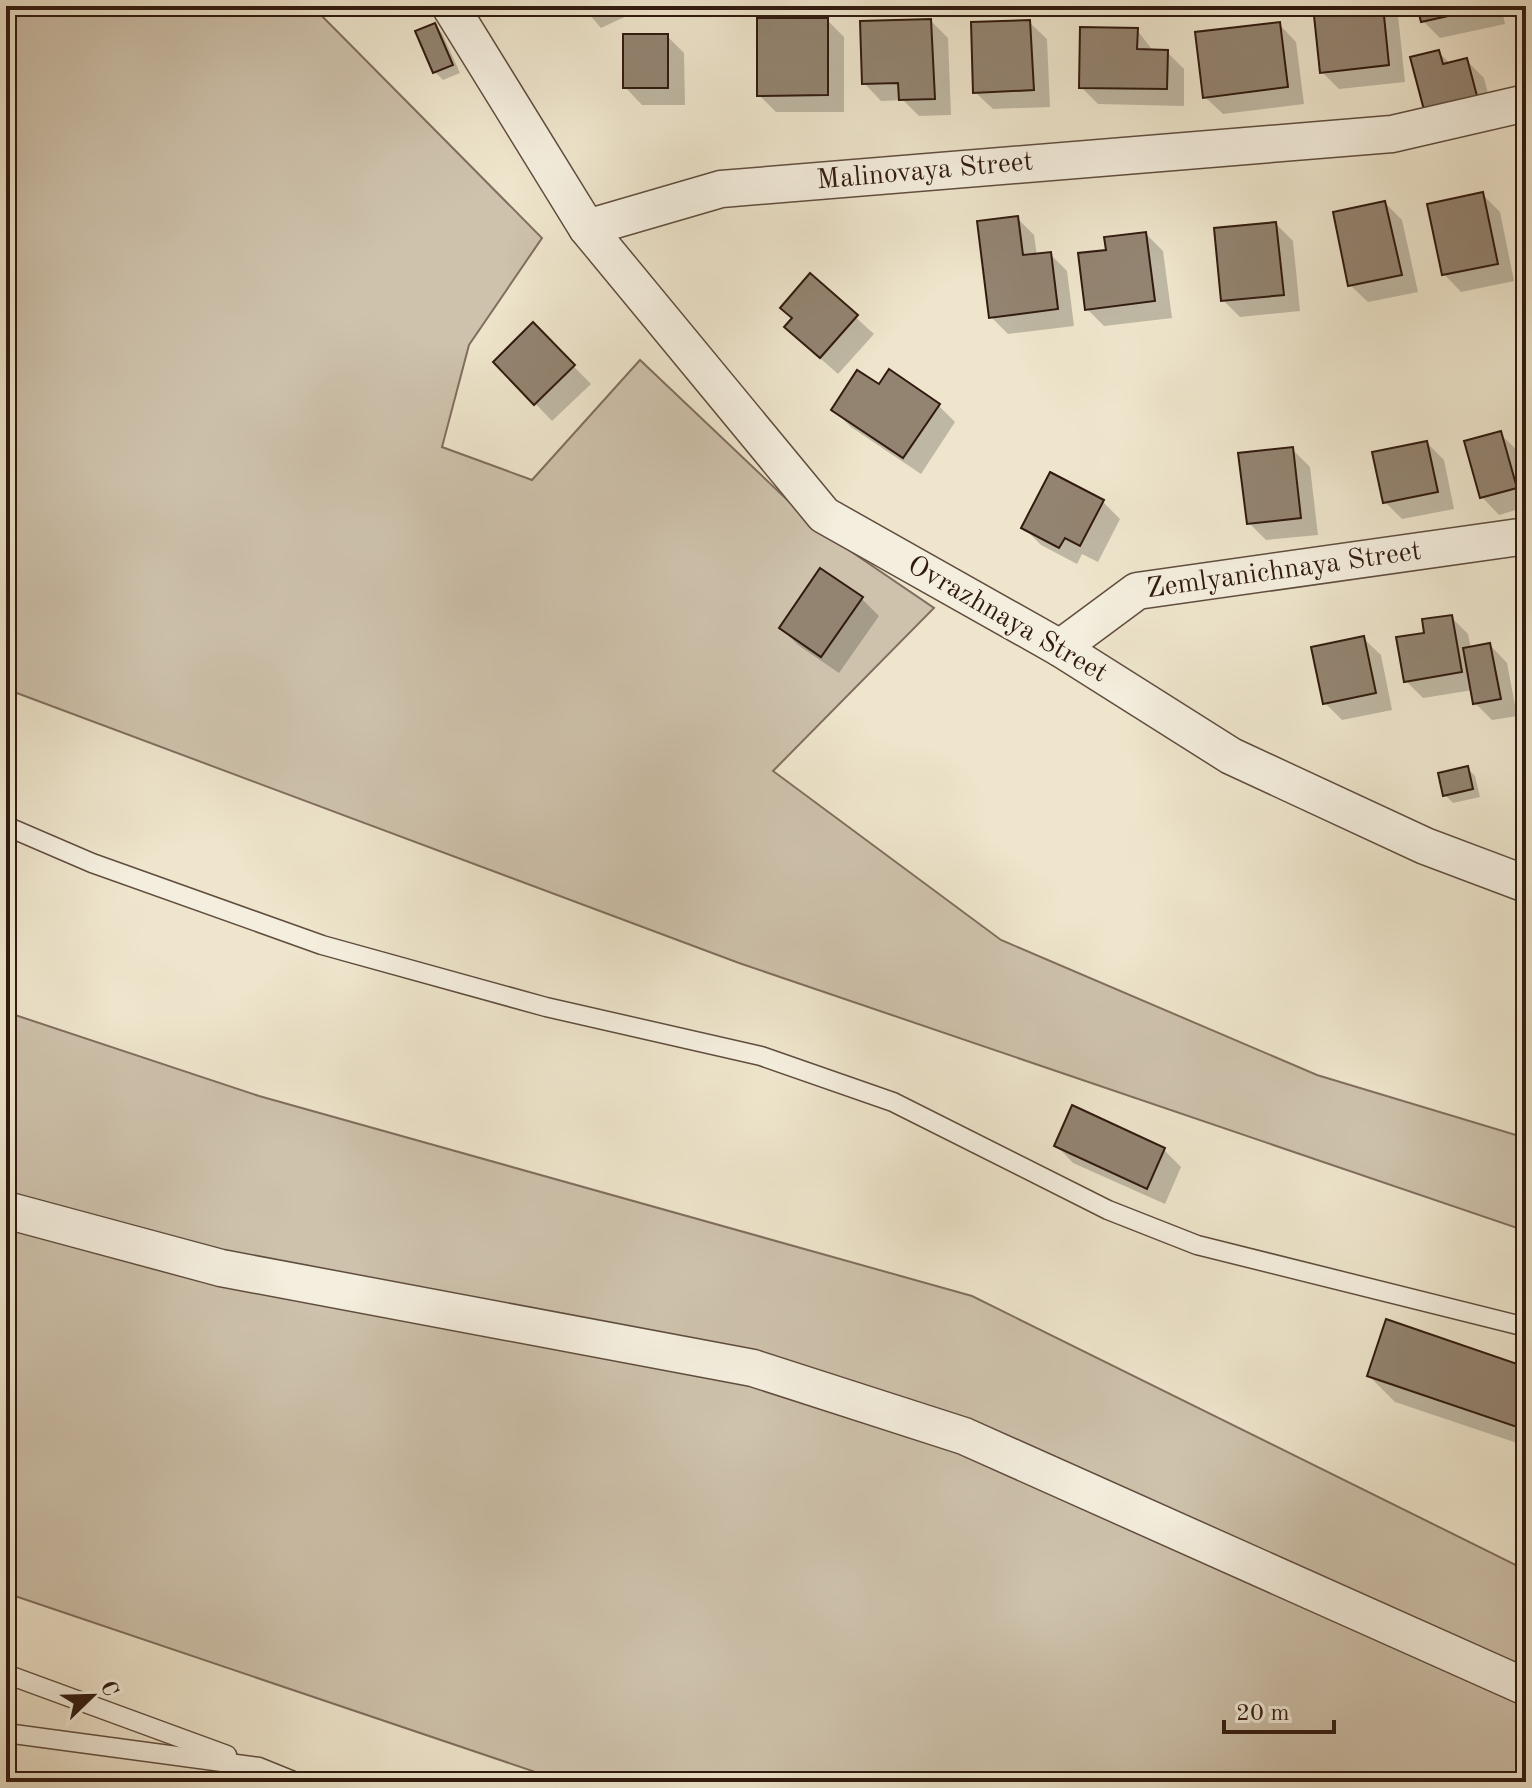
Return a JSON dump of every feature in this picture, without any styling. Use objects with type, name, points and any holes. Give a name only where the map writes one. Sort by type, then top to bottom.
[{"type":"street","points":[[450,6],[587,228]]},
{"type":"street","name":"Malinovaya Street","points":[[587,228],[721,189],[1392,134],[1526,103]]},
{"type":"street","name":"Ovrazhnaya Street","points":[[587,228],[824,515],[1060,648],[1231,756],[1425,846],[1526,884]]},
{"type":"street","name":"Zemlyanichnaya Street","points":[[1060,648],[1137,591],[1526,536]]},
{"type":"street","points":[[6,1210],[221,1268],[753,1368],[964,1436],[1526,1687]]},
{"type":"lane","points":[[6,826],[92,863],[322,945],[546,1007],[761,1056],[893,1102],[1108,1210],[1197,1245],[1526,1327]]},
{"type":"lane","points":[[6,1674],[296,1782]]},
{"type":"lane","points":[[6,1733],[259,1767]]},
{"type":"shaded area","points":[[6,6],[312,6],[542,238],[469,345],[442,447],[532,480],[640,360],[818,529],[934,608],[773,771],[1001,940],[1317,1075],[1526,1138],[1526,1231],[739,963],[6,689]]},
{"type":"shaded area","points":[[6,1012],[259,1096],[972,1296],[1526,1570],[1526,1782],[565,1782],[6,1593]]},
{"type":"building","points":[[1313,6],[1383,6],[1389,65],[1320,73]]},
{"type":"building","points":[[1417,6],[1489,6],[1489,7],[1421,22]]},
{"type":"building","points":[[757,18],[828,18],[828,95],[757,96]]},
{"type":"building","points":[[931,19],[935,99],[899,100],[898,83],[862,84],[860,21]]},
{"type":"building","points":[[1030,20],[1034,90],[973,93],[971,22]]},
{"type":"building","points":[[1280,22],[1288,87],[1203,98],[1195,32]]},
{"type":"building","points":[[435,23],[453,65],[433,73],[415,31]]},
{"type":"building","points":[[1080,27],[1138,28],[1137,49],[1168,50],[1167,89],[1079,88]]},
{"type":"building","points":[[623,34],[668,34],[668,88],[623,88]]},
{"type":"building","points":[[1439,50],[1443,64],[1467,58],[1477,96],[1424,110],[1410,57]]},
{"type":"building","points":[[1483,192],[1498,264],[1442,275],[1427,204]]},
{"type":"building","points":[[1385,201],[1402,275],[1348,286],[1333,212]]},
{"type":"building","points":[[1018,216],[1023,255],[1051,252],[1058,309],[989,318],[977,221]]},
{"type":"building","points":[[1276,222],[1284,295],[1221,301],[1214,228]]},
{"type":"building","points":[[1146,232],[1155,301],[1085,310],[1078,253],[1106,250],[1104,237]]},
{"type":"building","points":[[810,273],[858,315],[820,358],[784,327],[792,318],[780,308]]},
{"type":"building","points":[[533,322],[575,365],[534,405],[493,362]]},
{"type":"building","points":[[889,369],[940,404],[903,458],[831,410],[857,370],[879,384]]},
{"type":"building","points":[[1501,431],[1517,488],[1480,498],[1464,441]]},
{"type":"building","points":[[1427,441],[1438,492],[1383,503],[1372,452]]},
{"type":"building","points":[[1293,447],[1301,518],[1247,524],[1238,453]]},
{"type":"building","points":[[1050,472],[1104,500],[1080,546],[1065,538],[1059,548],[1021,528]]},
{"type":"building","points":[[820,568],[863,597],[821,657],[779,628]]},
{"type":"building","points":[[1452,615],[1462,672],[1404,682],[1396,637],[1424,633],[1422,619]]},
{"type":"building","points":[[1364,636],[1376,693],[1323,704],[1311,647]]},
{"type":"building","points":[[1490,643],[1501,699],[1473,704],[1463,648]]},
{"type":"building","points":[[1468,766],[1473,789],[1443,796],[1438,773]]},
{"type":"building","points":[[1072,1105],[1165,1148],[1147,1189],[1054,1146]]},
{"type":"building","points":[[1386,1319],[1526,1367],[1526,1430],[1367,1376]]}]
